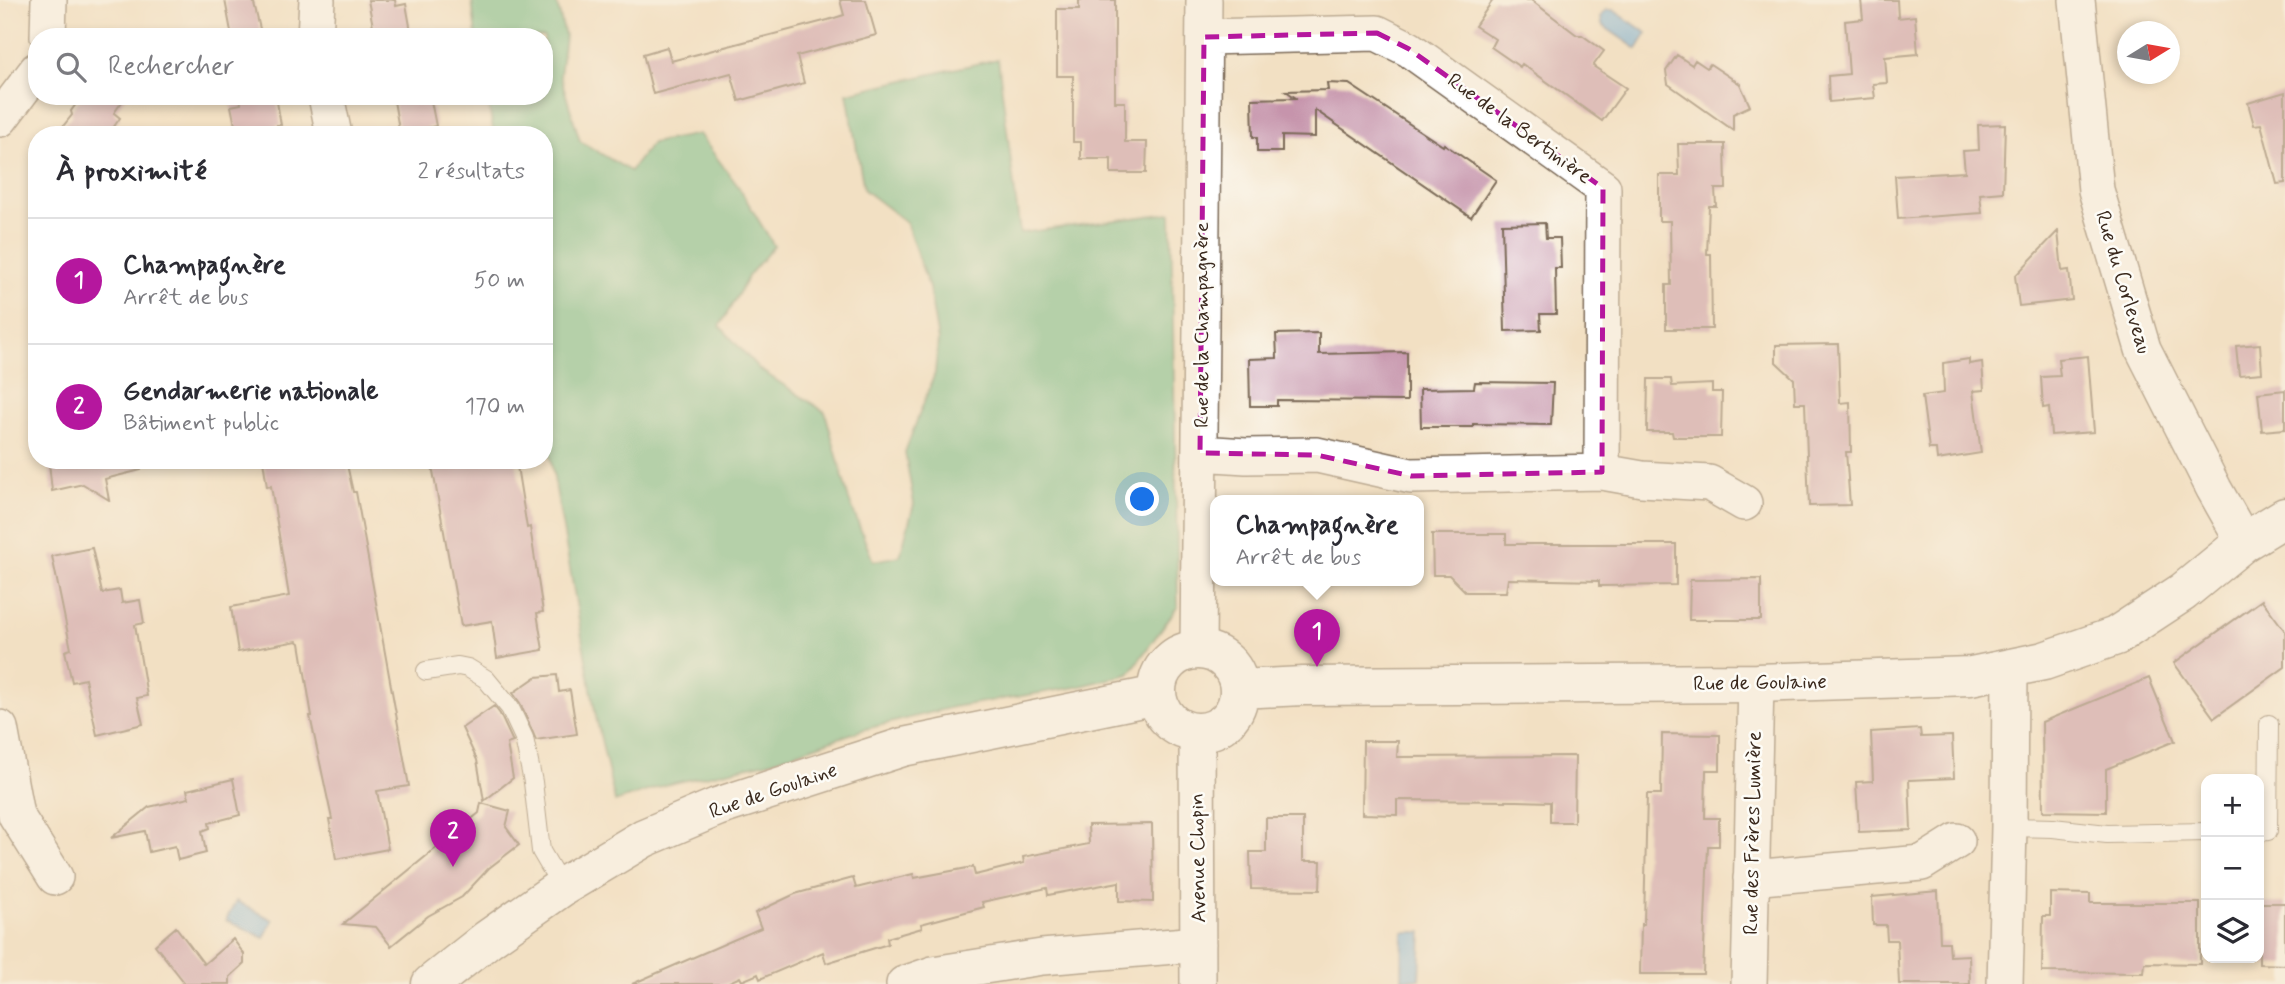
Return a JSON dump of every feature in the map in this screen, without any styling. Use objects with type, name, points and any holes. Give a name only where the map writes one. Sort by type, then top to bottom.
[{"type":"street","points":[[48,28],[49,0]]},
{"type":"street","points":[[315,28],[317,0]]},
{"type":"street","name":"Rue de la Champagnère","points":[[1198,649],[1204,0]]},
{"type":"street","name":"Rue du Corleveau","points":[[2077,0],[2096,190],[2143,349],[2244,542]]},
{"type":"street","name":"Rue de la Bertinière","points":[[1204,37],[1377,33],[1409,48],[1603,188],[1602,472]]},
{"type":"street","points":[[0,119],[28,82]]},
{"type":"street","points":[[328,105],[332,126]]},
{"type":"street","points":[[1200,453],[1246,456],[1317,455],[1411,476],[1602,472],[1643,480],[1709,483],[1744,503]]},
{"type":"street","name":"Rue de Goulaine","points":[[1239,689],[1756,683],[1971,676],[2056,657],[2116,636],[2183,592],[2244,542],[2285,517]]},
{"type":"street","points":[[1198,649],[1222,657],[1230,666],[1239,689],[1238,702],[1232,715],[1222,724],[1197,733],[1174,725],[1160,707],[1157,682],[1172,658],[1198,649]]},
{"type":"street","points":[[2005,984],[2010,668]]},
{"type":"street","name":"Rue des Frères Lumière","points":[[1749,984],[1756,683]]},
{"type":"street","name":"Rue de Goulaine","points":[[431,984],[488,939],[562,887],[644,838],[717,807],[903,747],[1157,695]]},
{"type":"street","points":[[0,728],[16,815],[55,877]]},
{"type":"street","name":"Avenue Chopin","points":[[1197,733],[1198,984]]},
{"type":"street","points":[[1751,878],[1922,863],[1957,841]]},
{"type":"street","points":[[904,984],[933,974],[1042,957],[1198,944]]},
{"type":"lane","points":[[426,670],[458,666],[468,668],[486,679],[510,708],[524,738],[533,782],[541,851],[562,887]]},
{"type":"lane","points":[[2264,831],[2268,831],[2269,724]]},
{"type":"lane","points":[[2009,827],[2053,828],[2108,834],[2201,832]]},
{"type":"highlighted area","points":[[1377,33],[1409,49],[1603,188],[1602,472],[1411,476],[1317,455],[1200,453],[1204,37]]},
{"type":"green space","points":[[472,0],[556,0],[565,36],[560,75],[580,141],[630,171],[652,143],[699,134],[738,186],[774,246],[749,275],[720,326],[759,369],[825,412],[849,500],[873,561],[900,556],[914,504],[905,452],[935,373],[938,340],[929,288],[906,222],[864,190],[847,93],[998,59],[1020,233],[1171,213],[1178,606],[1129,674],[1077,687],[953,707],[862,730],[772,761],[665,785],[615,802],[596,717],[552,469],[553,126],[492,126],[489,105],[553,105],[553,28],[475,28]]},
{"type":"water","points":[[1606,10],[1613,10],[1647,33],[1637,49],[1602,25],[1601,16]]},
{"type":"water","points":[[236,901],[273,920],[264,938],[226,920]]},
{"type":"water","points":[[1403,932],[1422,932],[1420,979],[1402,979]]},
{"type":"building","points":[[225,0],[253,0],[260,28],[230,28]]},
{"type":"building","points":[[368,0],[395,0],[396,6],[406,4],[410,28],[373,28]]},
{"type":"building","points":[[840,0],[866,0],[876,35],[797,56],[804,83],[739,101],[731,73],[653,94],[643,54],[667,47],[671,61],[828,20],[844,15]]},
{"type":"building","points":[[1079,0],[1115,0],[1115,102],[1125,102],[1125,142],[1147,142],[1146,173],[1111,173],[1111,159],[1081,159],[1081,142],[1073,142],[1073,76],[1057,76],[1057,9],[1079,9]]},
{"type":"building","points":[[1493,0],[1531,0],[1577,35],[1582,35],[1604,51],[1593,66],[1626,88],[1602,121],[1522,64],[1520,67],[1491,47],[1495,39],[1475,26]]},
{"type":"building","points":[[1861,0],[1897,0],[1898,18],[1915,16],[1918,54],[1885,57],[1887,83],[1873,84],[1875,98],[1829,102],[1828,76],[1849,74],[1845,21],[1863,19]]},
{"type":"building","points":[[1677,55],[1692,65],[1695,60],[1707,68],[1710,64],[1740,84],[1750,106],[1733,114],[1733,130],[1668,84],[1666,71]]},
{"type":"building","points":[[1327,83],[1349,84],[1496,180],[1471,217],[1315,110],[1315,137],[1282,136],[1282,152],[1257,152],[1257,137],[1253,137],[1252,99],[1296,98],[1286,91],[1328,90]]},
{"type":"building","points":[[2285,92],[2285,183],[2277,184],[2261,124],[2254,125],[2248,103]]},
{"type":"building","points":[[75,105],[120,105],[114,113],[120,118],[114,126],[63,126],[72,115],[71,111]]},
{"type":"building","points":[[278,105],[281,125],[235,126],[231,106]]},
{"type":"building","points":[[395,105],[432,105],[436,126],[398,126]]},
{"type":"building","points":[[2005,124],[2003,192],[1980,194],[1982,213],[1898,219],[1895,176],[1965,172],[1963,151],[1979,150],[1978,125]]},
{"type":"building","points":[[1678,144],[1725,144],[1726,189],[1715,189],[1716,206],[1709,206],[1707,254],[1711,254],[1712,329],[1666,329],[1666,285],[1671,285],[1670,221],[1659,221],[1659,175],[1679,175]]},
{"type":"building","points":[[1545,223],[1546,238],[1560,238],[1561,268],[1555,268],[1556,314],[1540,314],[1541,330],[1505,331],[1502,224]]},
{"type":"building","points":[[2058,231],[2062,271],[2069,270],[2072,300],[2019,306],[2015,276]]},
{"type":"building","points":[[1319,333],[1319,354],[1407,352],[1407,401],[1277,400],[1277,406],[1250,406],[1249,359],[1277,358],[1276,334]]},
{"type":"building","points":[[1838,344],[1840,403],[1850,402],[1851,452],[1846,452],[1850,505],[1809,506],[1805,403],[1795,403],[1794,379],[1776,362],[1776,345]]},
{"type":"building","points":[[2260,344],[2262,373],[2239,375],[2236,346]]},
{"type":"building","points":[[2088,356],[2094,432],[2051,435],[2049,407],[2043,408],[2041,377],[2060,376],[2058,359]]},
{"type":"building","points":[[1969,359],[1969,364],[1982,362],[1984,390],[1973,391],[1981,453],[1937,460],[1936,449],[1929,449],[1922,396],[1944,393],[1943,363]]},
{"type":"building","points":[[1648,379],[1671,379],[1672,386],[1712,384],[1712,392],[1722,392],[1721,437],[1673,437],[1672,432],[1647,432]]},
{"type":"building","points":[[1475,382],[1553,383],[1551,425],[1473,424],[1473,427],[1421,427],[1420,389],[1474,388]]},
{"type":"building","points":[[2285,390],[2285,429],[2262,431],[2258,393]]},
{"type":"building","points":[[50,469],[141,469],[105,479],[109,500],[83,484],[52,491]]},
{"type":"building","points":[[264,469],[348,469],[353,492],[356,492],[409,786],[377,791],[388,849],[336,859],[329,819],[332,819],[310,716],[300,643],[297,641],[238,652],[231,607],[289,596],[271,486],[267,487]]},
{"type":"building","points":[[433,469],[517,469],[527,528],[530,527],[543,612],[537,613],[543,650],[497,658],[492,621],[461,626]]},
{"type":"building","points":[[1432,534],[1506,534],[1506,544],[1676,544],[1676,585],[1599,586],[1599,581],[1508,579],[1506,592],[1466,592],[1449,575],[1433,575]]},
{"type":"building","points":[[92,548],[102,593],[120,590],[122,603],[140,600],[144,623],[135,625],[147,696],[137,698],[143,724],[97,735],[85,679],[72,682],[65,651],[71,649],[52,556]]},
{"type":"building","points":[[1761,579],[1761,620],[1689,620],[1690,580]]},
{"type":"building","points":[[2262,600],[2285,631],[2285,667],[2214,718],[2174,663]]},
{"type":"building","points":[[557,675],[559,692],[570,690],[577,734],[536,740],[513,693],[536,677]]},
{"type":"building","points":[[2149,678],[2175,741],[2106,769],[2106,812],[2043,811],[2042,722]]},
{"type":"building","points":[[494,706],[513,742],[507,744],[513,778],[484,801],[477,760],[462,728]]},
{"type":"building","points":[[1920,729],[1921,737],[1952,736],[1954,778],[1909,780],[1911,830],[1859,832],[1856,782],[1873,781],[1871,732]]},
{"type":"building","points":[[1662,734],[1720,735],[1720,770],[1706,770],[1705,818],[1719,818],[1719,846],[1708,846],[1703,974],[1640,974],[1647,794],[1661,794]]},
{"type":"building","points":[[1363,741],[1398,741],[1397,757],[1575,756],[1574,822],[1550,822],[1550,802],[1397,800],[1397,815],[1362,814]]},
{"type":"building","points":[[233,779],[240,815],[209,823],[210,828],[202,831],[206,853],[178,860],[175,846],[149,852],[145,831],[111,838],[149,807],[189,798],[187,790]]},
{"type":"building","points":[[481,803],[510,811],[506,827],[519,845],[489,868],[462,897],[428,916],[391,946],[376,927],[343,924],[479,813]]},
{"type":"building","points":[[1266,818],[1303,818],[1303,861],[1321,861],[1320,890],[1251,889],[1250,852],[1266,852]]},
{"type":"building","points":[[1152,824],[1153,902],[1119,901],[1119,882],[1048,895],[1047,888],[982,902],[984,907],[921,924],[922,928],[887,938],[888,944],[826,963],[823,952],[760,979],[758,974],[742,981],[740,977],[725,984],[632,984],[761,928],[755,913],[795,894],[853,878],[856,888],[913,874],[914,878],[973,867],[975,875],[1024,863],[1023,857],[1089,844],[1088,825]]},
{"type":"building","points":[[1938,891],[1940,942],[1949,942],[1950,956],[1969,955],[1970,984],[1899,984],[1897,940],[1887,940],[1886,925],[1873,925],[1872,897]]},
{"type":"building","points":[[2050,893],[2090,894],[2090,903],[2200,903],[2200,964],[2145,963],[2144,973],[2042,972],[2043,916],[2050,916]]},
{"type":"building","points":[[2264,903],[2285,903],[2285,965],[2259,964],[2264,963]]},
{"type":"building","points":[[176,927],[204,964],[233,939],[244,954],[244,964],[230,977],[230,984],[181,984],[184,982],[155,945]]},
{"type":"place","name":"Champagnère","points":[[1317,667]]},
{"type":"place","name":"Gendarmerie nationale","points":[[453,867]]}]
